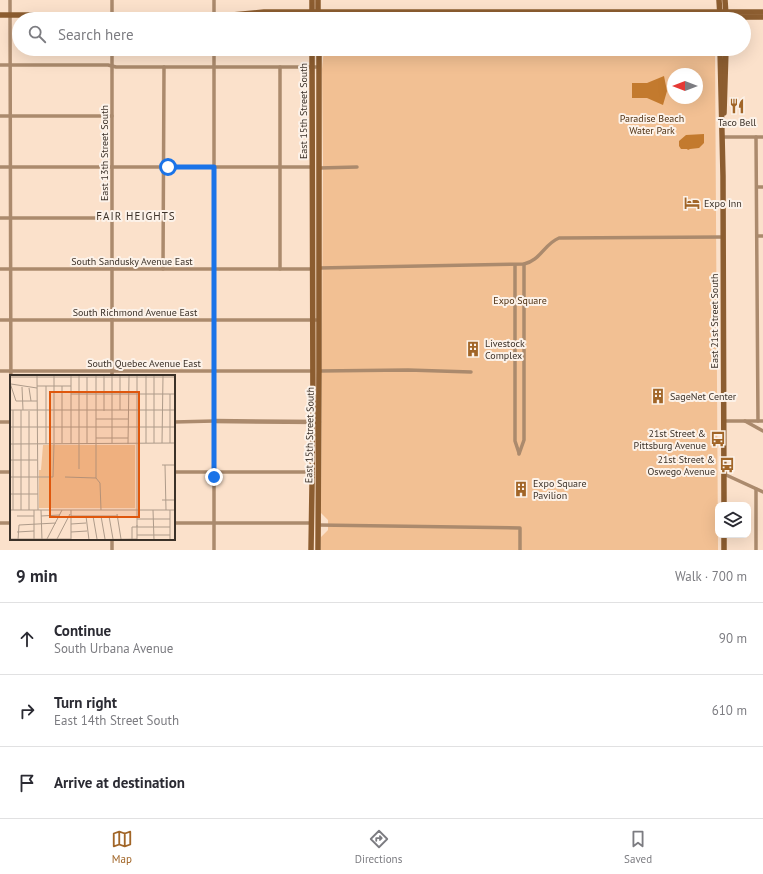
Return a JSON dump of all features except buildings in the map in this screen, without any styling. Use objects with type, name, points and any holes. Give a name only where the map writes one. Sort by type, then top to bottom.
[{"type":"main road","points":[[312,0],[315,12]]},
{"type":"main road","points":[[316,12],[318,0]]},
{"type":"main road","points":[[719,0],[722,12]]},
{"type":"main road","points":[[724,12],[725,0]]},
{"type":"main road","points":[[380,12],[473,12]]},
{"type":"main road","points":[[751,13],[763,12]]},
{"type":"main road","points":[[0,14],[10,15]]},
{"type":"main road","points":[[751,17],[763,17]]},
{"type":"main road","name":"East 15th Street South","points":[[313,56],[315,67],[316,320],[319,371],[314,472],[315,524],[318,550]]},
{"type":"main road","name":"East 15th Street South","points":[[315,67],[317,56]]},
{"type":"main road","name":"East 21st Street South","points":[[720,56],[723,236],[724,502]]},
{"type":"main road","name":"East 21st Street South","points":[[722,137],[726,90],[726,56]]},
{"type":"main road","name":"East 15th Street South","points":[[316,320],[313,345],[316,422]]},
{"type":"main road","points":[[313,371],[319,371]]},
{"type":"main road","name":"East 15th Street South","points":[[311,550],[315,524]]},
{"type":"main road","points":[[724,538],[724,550]]},
{"type":"street","points":[[10,0],[11,375]]},
{"type":"street","points":[[112,0],[112,12]]},
{"type":"street","points":[[214,0],[214,12]]},
{"type":"street","name":"East 13th Street South","points":[[112,56],[112,375]]},
{"type":"street","points":[[214,56],[214,550]]},
{"type":"street","points":[[0,65],[315,67]]},
{"type":"street","points":[[164,67],[164,269]]},
{"type":"street","points":[[280,67],[280,269]]},
{"type":"street","points":[[0,116],[112,116]]},
{"type":"street","points":[[756,136],[758,421]]},
{"type":"street","points":[[722,137],[763,136]]},
{"type":"street","points":[[0,167],[357,167]]},
{"type":"street","points":[[757,187],[763,187]]},
{"type":"street","points":[[0,218],[112,218]]},
{"type":"street","points":[[515,265],[515,441],[519,454],[524,440],[524,264],[530,263],[538,258],[549,244],[559,238],[723,236]]},
{"type":"street","points":[[757,236],[763,236]]},
{"type":"street","name":"South Sandusky Avenue East","points":[[0,269],[316,269],[524,264]]},
{"type":"street","points":[[757,282],[763,282]]},
{"type":"street","name":"South Richmond Avenue East","points":[[0,320],[316,320]]},
{"type":"street","points":[[757,329],[763,329]]},
{"type":"street","points":[[319,371],[408,370],[470,372]]},
{"type":"street","name":"South Quebec Avenue East","points":[[0,371],[313,371]]},
{"type":"street","points":[[724,421],[763,421]]},
{"type":"street","points":[[744,421],[763,431]]},
{"type":"street","points":[[175,422],[316,422]]},
{"type":"street","points":[[175,472],[314,472]]},
{"type":"street","points":[[724,474],[763,492]]},
{"type":"street","points":[[756,489],[756,550]]},
{"type":"street","points":[[175,523],[520,528],[520,550]]},
{"type":"green space","name":"Expo Square","points":[[323,56],[715,56],[718,502],[715,502],[715,538],[718,538],[718,550],[321,550],[321,537],[328,530],[328,520],[321,513],[323,162],[322,69]]},
{"type":"shaded area","points":[[664,76],[667,91],[663,105],[647,98],[632,98],[632,83],[647,83]]},
{"type":"shaded area","points":[[704,134],[704,143],[699,148],[688,150],[681,149],[679,146],[679,141],[686,135]]},
{"type":"place","name":"Taco Bell","points":[[737,106]]},
{"type":"place","name":"Expo Inn","points":[[692,203]]},
{"type":"place","name":"Livestock Complex","points":[[473,349]]},
{"type":"place","name":"SageNet Center","points":[[658,396]]},
{"type":"place","name":"21st Street & Pittsburg Avenue","points":[[718,439]]},
{"type":"place","name":"21st Street & Oswego Avenue","points":[[727,465]]},
{"type":"place","name":"Expo Square Pavilion","points":[[521,489]]},
{"type":"district","name":"FAIR HEIGHTS","points":[[136,216]]},
{"type":"route","points":[[168,167],[214,167],[214,477]]},
{"type":"park label","name":"Paradise Beach Water Park","points":[[652,124]]}]
